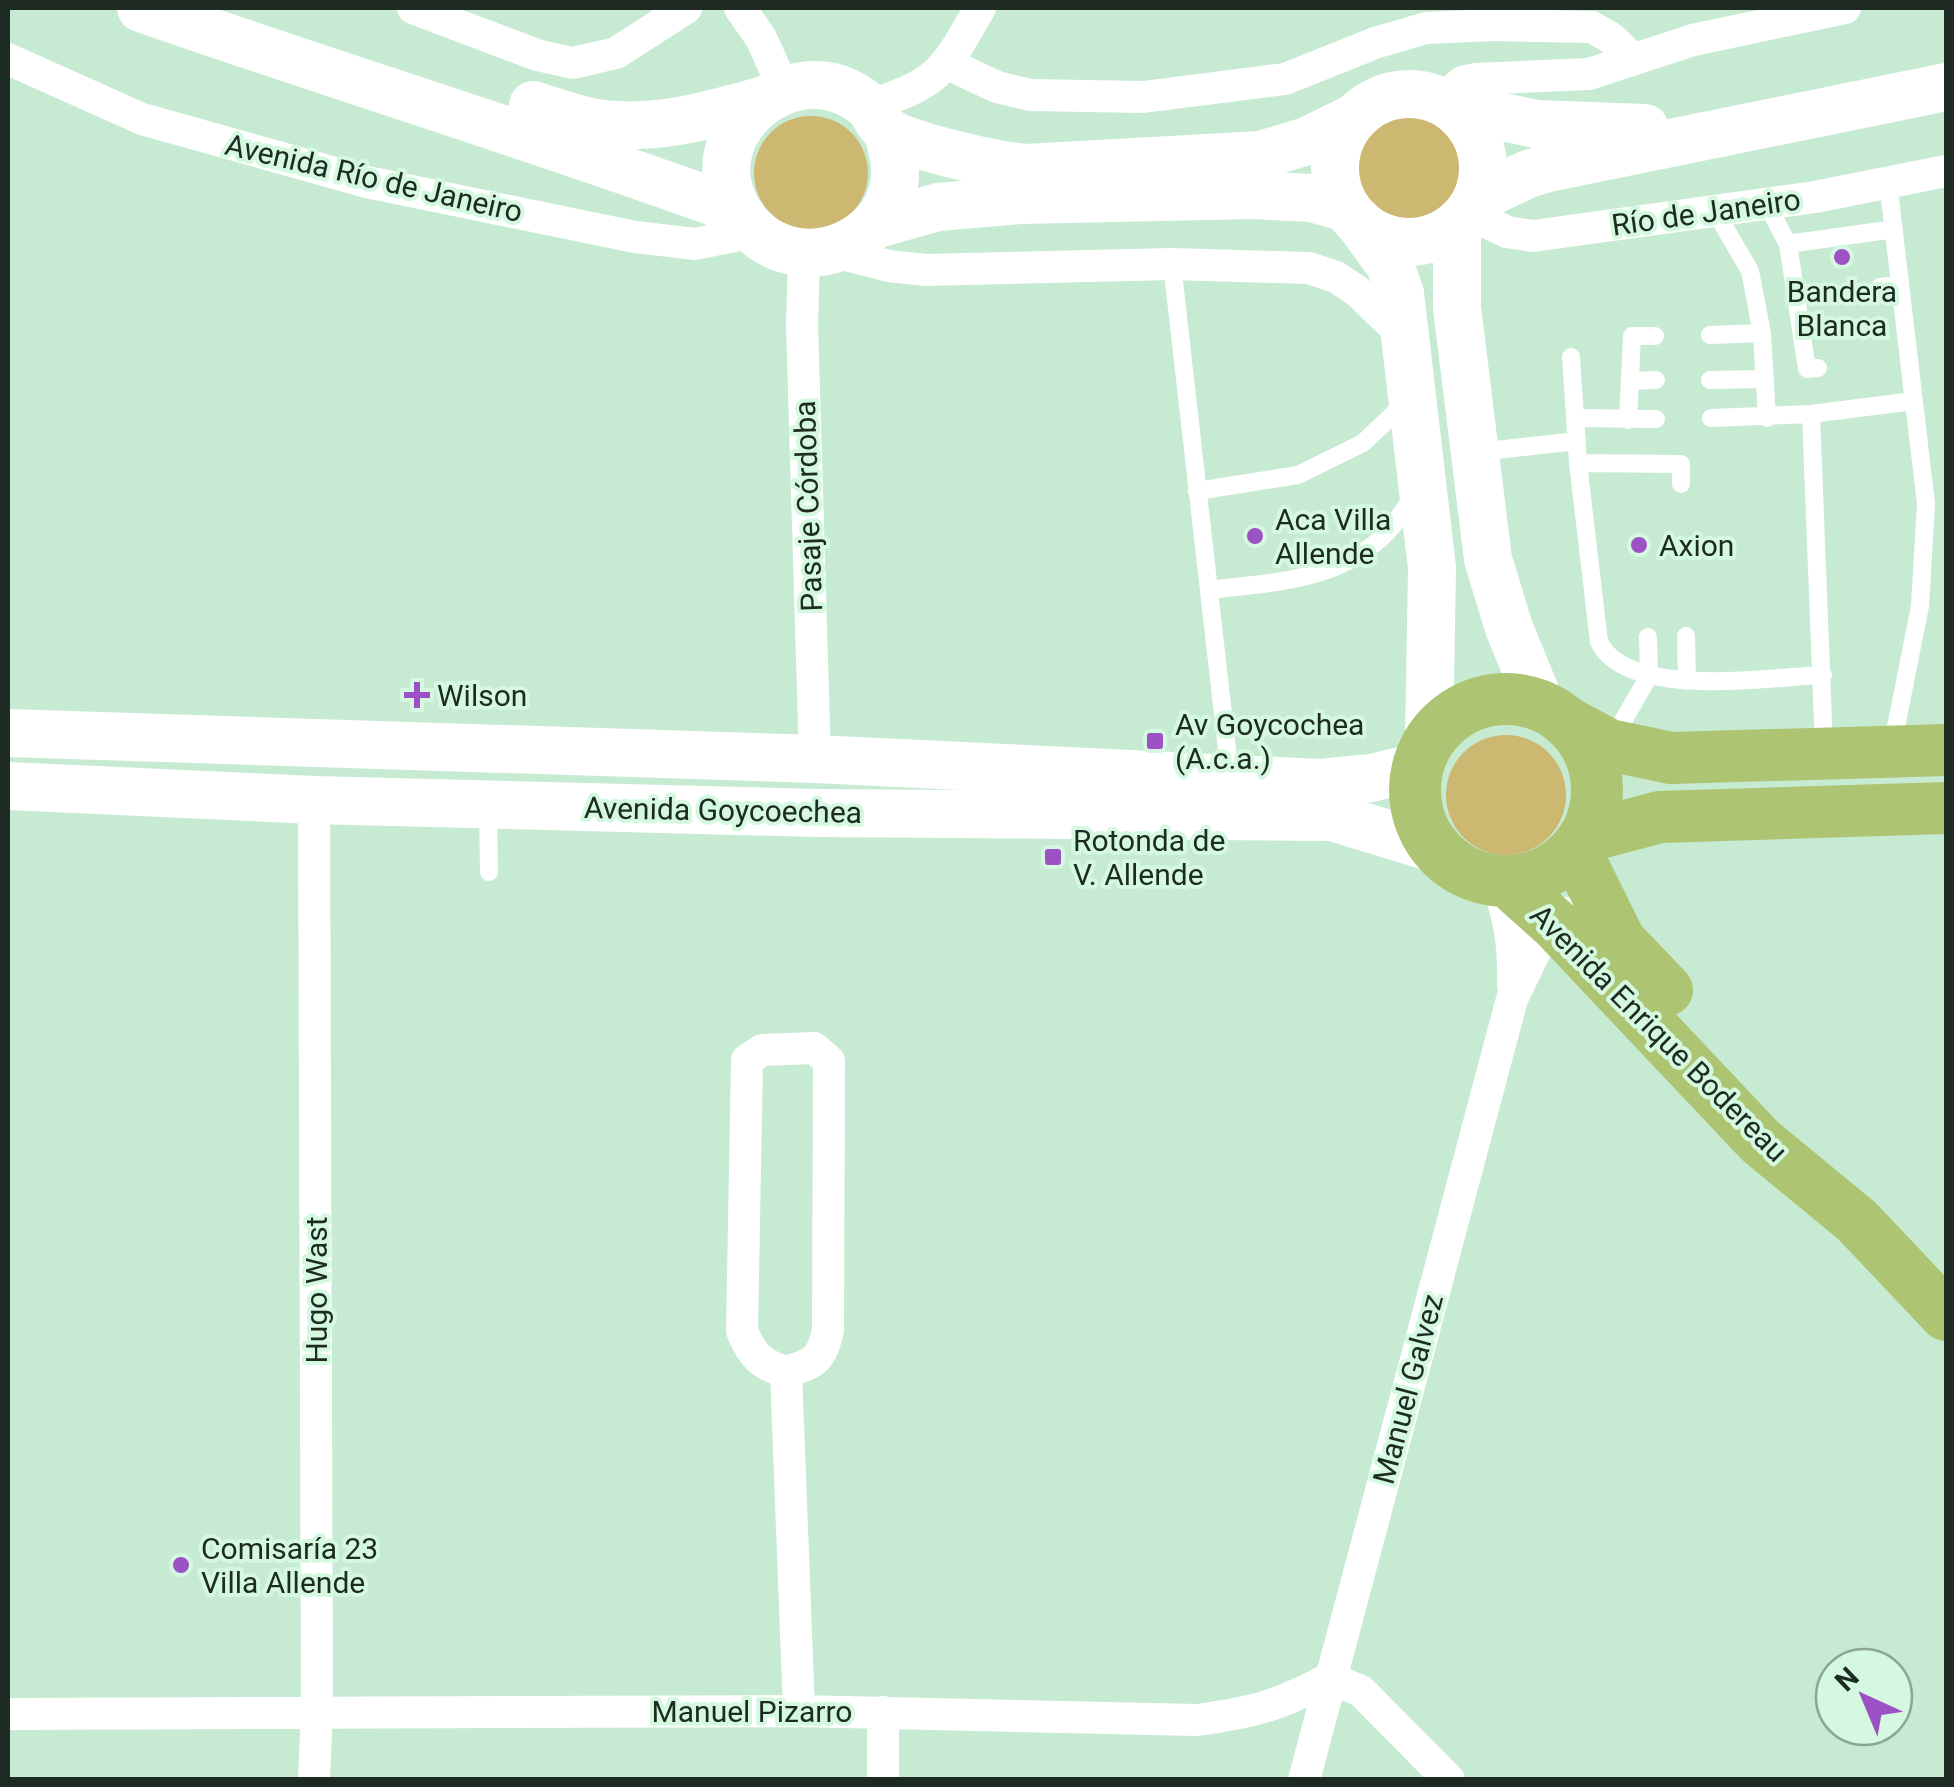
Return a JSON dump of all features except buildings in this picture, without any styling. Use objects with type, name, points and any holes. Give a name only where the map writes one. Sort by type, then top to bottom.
[{"type":"main road","points":[[141,8],[348,80],[578,152],[745,221],[776,246],[818,252],[853,242],[874,225],[888,203],[895,180],[894,154],[877,118]]},
{"type":"main road","points":[[235,8],[362,53],[587,121],[655,124],[724,111],[806,85],[828,86],[849,94],[877,118],[998,166],[1026,168],[1261,154],[1307,141],[1354,118],[1372,103],[1395,95],[1418,94],[1446,104],[1564,126],[1728,130]]},
{"type":"main road","points":[[874,225],[938,208],[1020,200],[1254,194],[1311,198],[1352,215],[1375,234],[1417,242],[1438,236],[1467,212],[1528,174],[1946,87]]},
{"type":"main road","points":[[745,221],[728,186],[727,162],[739,127],[774,94]]},
{"type":"main road","points":[[1446,104],[1470,124],[1481,147],[1484,172],[1467,212],[1456,295],[1493,578],[1509,628],[1579,738],[1597,798],[1583,858]]},
{"type":"main road","points":[[1354,118],[1337,153],[1339,191],[1390,265],[1400,293],[1422,486],[1434,599],[1416,810],[1422,830],[1434,848],[1462,870],[1502,882],[1544,873],[1583,858],[1660,817],[1946,808]]},
{"type":"main road","points":[[1423,754],[1460,711],[1479,703],[1511,699],[1579,738],[1671,758],[1946,750]]},
{"type":"main road","name":"Avenida Goycoechea","points":[[8,733],[815,759],[1320,783],[1371,778],[1423,754]]},
{"type":"main road","name":"Avenida Goycoechea","points":[[8,786],[314,800],[818,813],[1332,817],[1434,848]]},
{"type":"main road","name":"Avenida Enrique Bodereau","points":[[1583,858],[1620,940],[1797,1128],[1857,1222]]},
{"type":"main road","name":"Avenida Enrique Bodereau","points":[[1502,882],[1556,925],[1760,1141],[1857,1222],[1946,1315]]},
{"type":"street","points":[[413,8],[537,55],[573,63],[616,53],[686,8]]},
{"type":"street","points":[[740,8],[761,38],[774,94]]},
{"type":"street","points":[[877,118],[948,64],[980,8]]},
{"type":"street","points":[[1446,104],[1462,82],[1590,74],[1693,40],[1845,8]]},
{"type":"street","points":[[948,64],[997,86],[1030,95],[1144,97],[1285,79],[1375,43],[1426,28],[1592,27],[1632,58]]},
{"type":"street","name":"Avenida Río de Janeiro","points":[[8,59],[142,119],[367,182],[695,244],[745,221]]},
{"type":"street","name":"Río de Janeiro","points":[[1467,212],[1507,232],[1533,236],[1766,203],[1946,171]]},
{"type":"street","points":[[818,252],[926,270],[1172,264],[1309,268],[1336,277],[1357,291],[1404,336]]},
{"type":"street","name":"Pasaje Córdoba","points":[[815,759],[802,324],[818,252]]},
{"type":"street","name":"Hugo Wast","points":[[314,800],[314,1780]]},
{"type":"street","name":"Manuel Galvez","points":[[1304,1780],[1512,1000],[1537,947],[1556,925],[1583,858]]},
{"type":"street","name":"Manuel Galvez","points":[[1502,882],[1514,954],[1512,1000]]},
{"type":"street","points":[[814,1048],[829,1061],[828,1328],[824,1350],[811,1364],[786,1372],[764,1366],[749,1349],[742,1331],[747,1060],[762,1050],[814,1048]]},
{"type":"street","points":[[786,1372],[798,1710]]},
{"type":"street","points":[[1330,1678],[1362,1691],[1450,1780]]},
{"type":"street","name":"Manuel Pizarro","points":[[8,1714],[798,1710],[1197,1720],[1256,1712],[1290,1700],[1330,1678]]},
{"type":"street","points":[[883,1712],[883,1780]]},
{"type":"lane","points":[[1888,182],[1926,504],[1920,606],[1892,752]]},
{"type":"lane","points":[[1766,203],[1788,244],[1804,296],[1813,368]]},
{"type":"lane","points":[[1715,211],[1750,272],[1762,332],[1767,418]]},
{"type":"lane","points":[[1788,244],[1894,229]]},
{"type":"lane","points":[[1172,264],[1230,779]]},
{"type":"lane","points":[[1880,287],[1900,285]]},
{"type":"lane","points":[[1710,335],[1762,332]]},
{"type":"lane","points":[[1628,420],[1632,336],[1655,336]]},
{"type":"lane","points":[[1571,357],[1578,463],[1599,642],[1613,661],[1648,676],[1687,680],[1823,675]]},
{"type":"lane","points":[[1888,360],[1909,358]]},
{"type":"lane","points":[[1710,380],[1765,379]]},
{"type":"lane","points":[[1631,381],[1656,380]]},
{"type":"lane","points":[[1197,491],[1298,475],[1363,443],[1411,398]]},
{"type":"lane","points":[[1711,418],[1767,418],[1914,401]]},
{"type":"lane","points":[[1812,414],[1824,754]]},
{"type":"lane","points":[[1575,418],[1656,419]]},
{"type":"lane","points":[[1474,452],[1577,441]]},
{"type":"lane","points":[[1578,463],[1680,464],[1681,484]]},
{"type":"lane","points":[[1645,464],[1645,486]]},
{"type":"lane","points":[[1208,590],[1318,576],[1351,561],[1387,533],[1422,486]]},
{"type":"lane","points":[[1686,636],[1687,680]]},
{"type":"lane","points":[[1579,738],[1648,676],[1648,637]]},
{"type":"lane","points":[[488,804],[489,872]]},
{"type":"shaded area","points":[[1410,113],[1430,117],[1447,129],[1459,146],[1463,166],[1459,186],[1447,203],[1430,215],[1410,219],[1390,215],[1373,203],[1361,186],[1357,166],[1361,146],[1373,129],[1390,117]]},
{"type":"shaded area","points":[[811,116],[843,125],[859,141],[868,173],[859,205],[843,221],[811,230],[779,221],[763,205],[754,173],[763,141],[779,125]]},
{"type":"shaded area","points":[[1506,735],[1529,740],[1548,753],[1561,772],[1566,795],[1561,818],[1548,837],[1529,850],[1506,855],[1483,850],[1464,837],[1451,818],[1446,795],[1451,772],[1464,753],[1483,740]]},
{"type":"place","name":"Bandera Blanca","points":[[1842,257]]},
{"type":"place","name":"Aca Villa Allende","points":[[1255,536]]},
{"type":"place","name":"Axion","points":[[1639,545]]},
{"type":"place","name":"Wilson","points":[[417,695]]},
{"type":"place","name":"Av Goycochea (A.c.a.)","points":[[1155,741]]},
{"type":"place","name":"Rotonda de V. Allende","points":[[1053,857]]},
{"type":"place","name":"Comisaría 23 Villa Allende","points":[[181,1565]]}]
